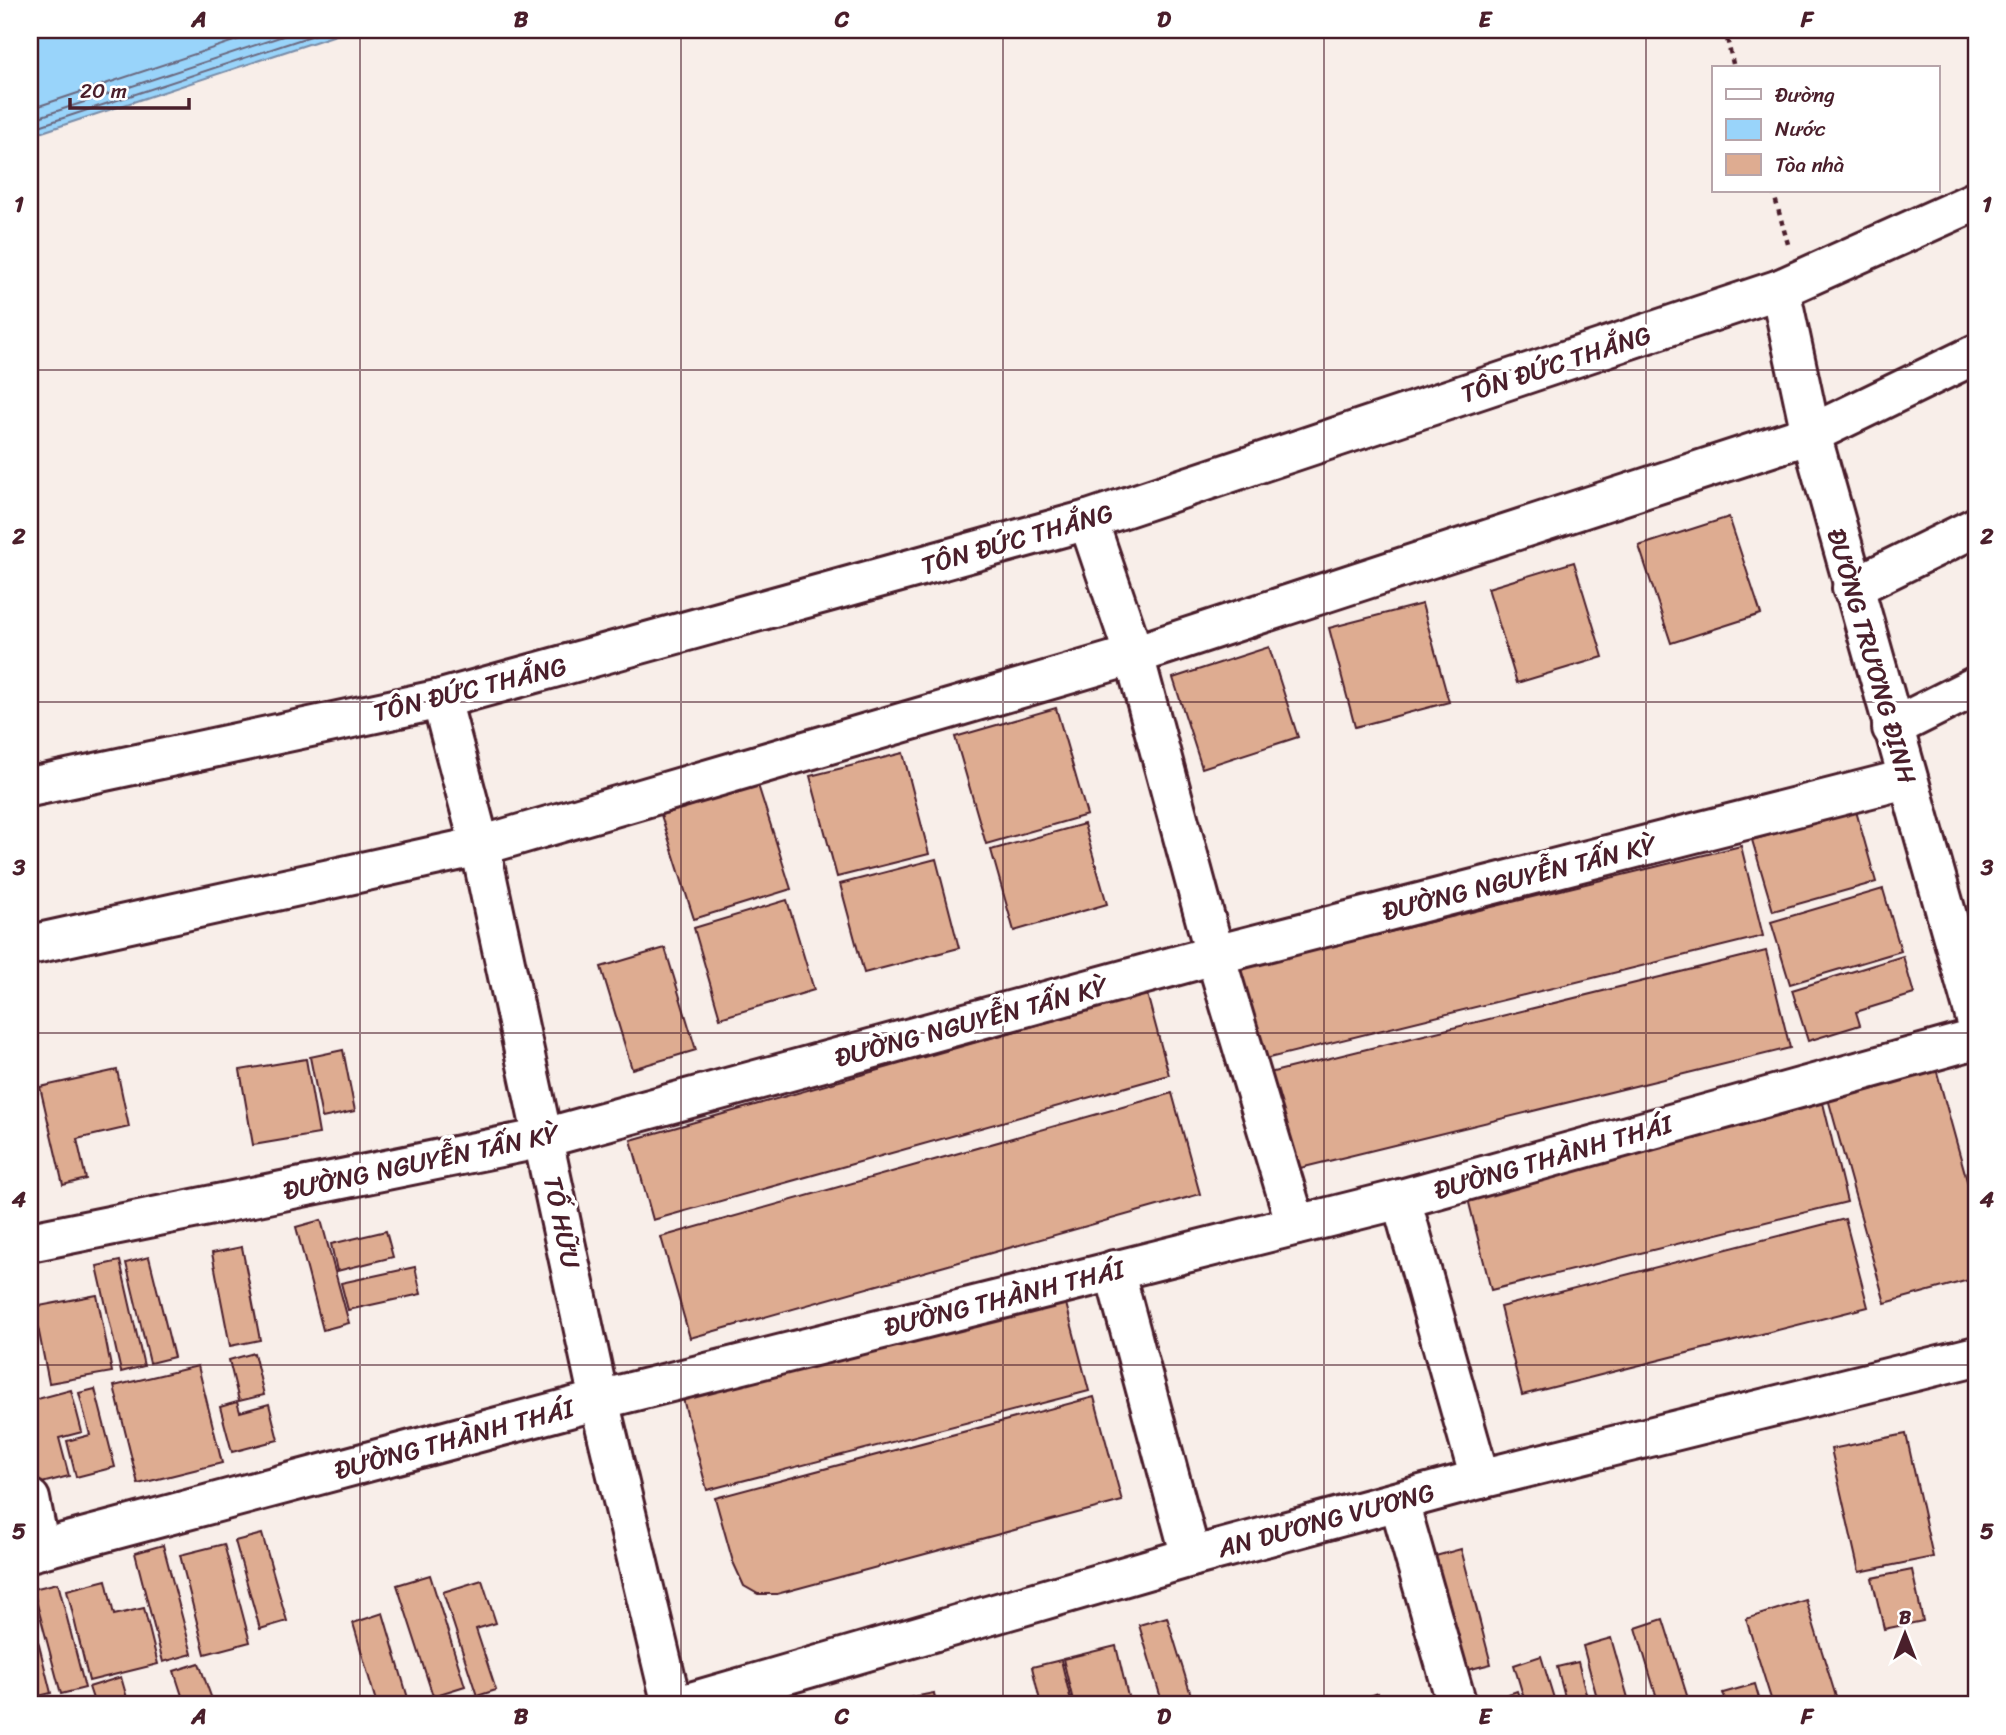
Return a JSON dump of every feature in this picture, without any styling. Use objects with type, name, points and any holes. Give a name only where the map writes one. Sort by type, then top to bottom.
[{"type":"street","name":"TÔN ĐỨC THẮNG","points":[[30,787],[441,699],[1088,520],[1789,285],[1976,201]]},
{"type":"street","name":"ĐƯỜNG TRƯƠNG ĐỊNH","points":[[1789,285],[1811,434],[1852,588],[1976,1019]]},
{"type":"street","points":[[30,945],[480,846],[1134,655],[1811,434],[1976,354]]},
{"type":"street","points":[[1088,520],[1134,655],[1215,955],[1296,1225]]},
{"type":"street","points":[[1852,588],[1976,527]]},
{"type":"street","points":[[1892,728],[1976,686]]},
{"type":"street","name":"TỐ HỮU","points":[[441,699],[480,846],[599,1400],[672,1705]]},
{"type":"street","name":"ĐƯỜNG NGUYỄN TẤN KỲ","points":[[30,1242],[544,1138],[1215,955],[1906,779]]},
{"type":"street","name":"ĐƯỜNG THÀNH THÁI","points":[[35,1551],[599,1400],[1401,1199],[1976,1039]]},
{"type":"street","points":[[1401,1199],[1480,1479]]},
{"type":"street","points":[[1115,1270],[1192,1556]]},
{"type":"street","name":"AN DƯƠNG VƯƠNG","points":[[681,1705],[1192,1556],[1480,1479],[1976,1356]]},
{"type":"street","points":[[30,1499],[35,1551]]},
{"type":"street","points":[[1399,1502],[1457,1705]]},
{"type":"path","points":[[1725,30],[1734,66]]},
{"type":"path","points":[[1773,192],[1789,285]]},
{"type":"water","points":[[30,30],[351,30],[30,136]]},
{"type":"building","points":[[1729,517],[1761,614],[1671,643],[1639,546]]},
{"type":"building","points":[[1574,562],[1603,657],[1517,683],[1488,588]]},
{"type":"building","points":[[1422,604],[1449,702],[1355,727],[1329,628]]},
{"type":"building","points":[[1269,647],[1298,737],[1202,768],[1173,678]]},
{"type":"building","points":[[1056,708],[1087,815],[986,844],[955,737]]},
{"type":"building","points":[[903,753],[929,854],[837,877],[810,776]]},
{"type":"building","points":[[758,785],[791,889],[694,919],[661,815]]},
{"type":"building","points":[[1856,811],[1876,882],[1773,911],[1752,840]]},
{"type":"building","points":[[1084,824],[1107,904],[1014,931],[991,850]]},
{"type":"building","points":[[1741,846],[1763,936],[1261,1060],[1238,969]]},
{"type":"building","points":[[936,859],[959,948],[864,973],[840,884]]},
{"type":"building","points":[[1883,889],[1901,951],[1790,984],[1771,922]]},
{"type":"building","points":[[787,900],[814,990],[720,1018],[694,928]]},
{"type":"building","points":[[665,948],[696,1050],[632,1069],[601,967]]},
{"type":"building","points":[[1766,951],[1790,1048],[1288,1171],[1265,1074]]},
{"type":"building","points":[[1903,956],[1914,994],[1856,1012],[1860,1025],[1808,1041],[1792,990]]},
{"type":"building","points":[[1147,994],[1169,1075],[653,1220],[631,1140]]},
{"type":"building","points":[[343,1050],[355,1111],[322,1118],[310,1057]]},
{"type":"building","points":[[306,1059],[319,1134],[253,1145],[240,1070]]},
{"type":"building","points":[[1935,1065],[1976,1213],[1976,1278],[1885,1303],[1827,1095]]},
{"type":"building","points":[[117,1070],[129,1127],[77,1139],[86,1179],[63,1185],[40,1087]]},
{"type":"building","points":[[1172,1093],[1200,1194],[690,1338],[661,1237]]},
{"type":"building","points":[[1823,1103],[1847,1202],[1491,1290],[1466,1191]]},
{"type":"building","points":[[1845,1219],[1868,1307],[1522,1395],[1500,1307]]},
{"type":"building","points":[[321,1220],[349,1323],[323,1330],[296,1227]]},
{"type":"building","points":[[386,1231],[393,1257],[337,1271],[331,1244]]},
{"type":"building","points":[[242,1247],[260,1340],[230,1346],[212,1253]]},
{"type":"building","points":[[149,1257],[174,1357],[150,1363],[126,1263]]},
{"type":"building","points":[[120,1261],[144,1366],[121,1372],[97,1266]]},
{"type":"building","points":[[415,1267],[421,1294],[348,1310],[341,1283]]},
{"type":"building","points":[[97,1295],[112,1372],[49,1383],[34,1307]]},
{"type":"building","points":[[1064,1296],[1089,1391],[707,1490],[682,1395]]},
{"type":"building","points":[[254,1353],[264,1395],[239,1401],[229,1360]]},
{"type":"building","points":[[198,1366],[222,1463],[138,1484],[114,1386]]},
{"type":"building","points":[[95,1389],[115,1467],[76,1477],[67,1441],[90,1435],[79,1393]]},
{"type":"building","points":[[71,1390],[82,1432],[59,1438],[69,1476],[34,1485],[30,1470],[30,1401]]},
{"type":"building","points":[[1094,1397],[1122,1501],[777,1594],[758,1594],[744,1586],[733,1562],[715,1498]]},
{"type":"building","points":[[237,1402],[240,1412],[269,1404],[278,1440],[232,1452],[220,1407]]},
{"type":"building","points":[[1906,1434],[1933,1557],[1859,1572],[1831,1449]]},
{"type":"building","points":[[262,1534],[287,1621],[260,1629],[235,1541]]},
{"type":"building","points":[[224,1544],[250,1642],[205,1654],[180,1555]]},
{"type":"building","points":[[163,1545],[192,1654],[163,1662],[135,1553]]},
{"type":"building","points":[[1461,1549],[1491,1664],[1463,1671],[1432,1557]]},
{"type":"building","points":[[1912,1570],[1923,1621],[1884,1629],[1872,1578]]},
{"type":"building","points":[[430,1575],[465,1686],[433,1696],[397,1585]]},
{"type":"building","points":[[106,1580],[114,1615],[144,1608],[158,1664],[89,1681],[67,1590]]},
{"type":"building","points":[[482,1580],[496,1623],[476,1629],[496,1690],[477,1696],[443,1592]]},
{"type":"building","points":[[58,1583],[85,1688],[61,1694],[33,1589]]},
{"type":"building","points":[[1806,1600],[1837,1700],[1820,1705],[1773,1705],[1746,1619]]},
{"type":"building","points":[[30,1609],[51,1693],[30,1698]]},
{"type":"building","points":[[383,1613],[410,1705],[377,1705],[353,1623]]},
{"type":"building","points":[[1167,1617],[1194,1705],[1163,1705],[1139,1625]]},
{"type":"building","points":[[1663,1619],[1690,1705],[1659,1705],[1636,1628]]},
{"type":"building","points":[[1611,1638],[1630,1705],[1599,1705],[1583,1646]]},
{"type":"building","points":[[1116,1646],[1130,1705],[1074,1705],[1063,1659]]},
{"type":"building","points":[[1541,1656],[1556,1705],[1526,1705],[1514,1665]]},
{"type":"building","points":[[1061,1660],[1072,1705],[1041,1705],[1032,1667]]},
{"type":"building","points":[[1578,1662],[1589,1705],[1567,1705],[1557,1667]]},
{"type":"building","points":[[199,1663],[214,1705],[185,1705],[174,1671]]},
{"type":"building","points":[[121,1677],[129,1705],[95,1705],[89,1687]]},
{"type":"building","points":[[1755,1684],[1761,1705],[1727,1705],[1723,1693]]},
{"type":"building","points":[[1517,1691],[1522,1705],[1497,1705],[1494,1699]]},
{"type":"building","points":[[934,1693],[936,1705],[889,1705],[888,1702]]},
{"type":"building","points":[[1378,1693],[1382,1705],[1351,1705],[1351,1703]]},
{"type":"building","points":[[1347,1700],[1348,1705],[1329,1705]]}]
